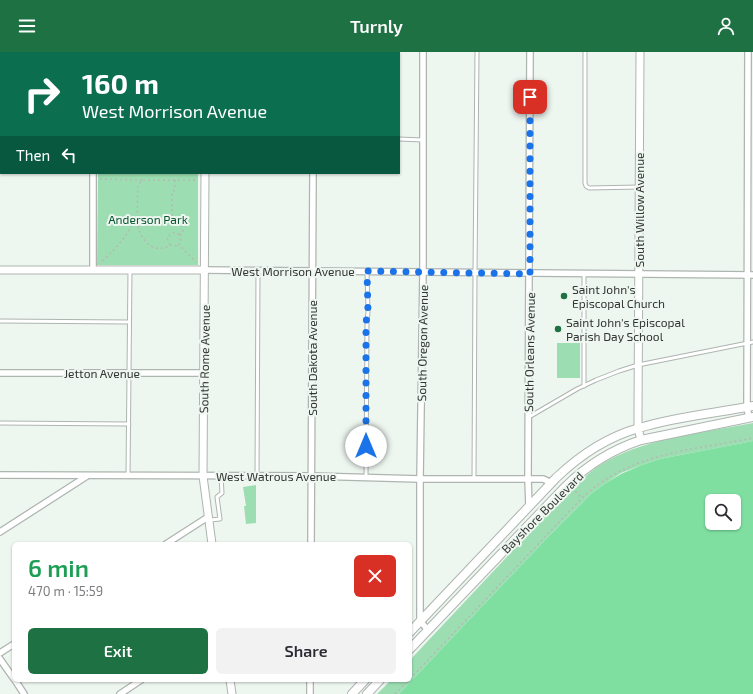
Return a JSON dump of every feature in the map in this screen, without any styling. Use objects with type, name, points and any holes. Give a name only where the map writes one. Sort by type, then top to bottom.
[{"type":"main road","name":"Bayshore Boulevard","points":[[412,630],[566,468],[592,449],[610,439],[638,428],[750,406]]},
{"type":"main road","name":"Bayshore Boulevard","points":[[412,647],[575,476],[590,464],[606,454],[641,440],[751,418]]},
{"type":"main road","points":[[352,694],[363,682]]},
{"type":"main road","points":[[367,694],[378,682]]},
{"type":"street","name":"South Oregon Avenue","points":[[420,621],[423,52]]},
{"type":"street","name":"South Orleans Avenue","points":[[529,508],[530,52]]},
{"type":"street","name":"South Willow Avenue","points":[[640,52],[638,428],[641,440]]},
{"type":"street","points":[[748,52],[751,418]]},
{"type":"street","points":[[93,174],[93,270]]},
{"type":"street","name":"South Rome Avenue","points":[[205,174],[203,476],[212,542]]},
{"type":"street","name":"South Dakota Avenue","points":[[311,542],[313,174]]},
{"type":"street","name":"West Morrison Avenue","points":[[0,270],[205,270],[312,272],[423,271],[530,274],[751,275]]},
{"type":"street","name":"Jetton Avenue","points":[[0,373],[203,373]]},
{"type":"street","name":"West Watrous Avenue","points":[[0,475],[312,476],[420,479],[528,478],[552,483]]},
{"type":"street","points":[[0,532],[87,476]]},
{"type":"street","points":[[169,542],[208,518]]},
{"type":"street","points":[[420,621],[428,630]]},
{"type":"street","points":[[0,653],[12,645]]},
{"type":"street","points":[[0,659],[12,677]]},
{"type":"street","points":[[15,682],[24,694]]},
{"type":"street","points":[[120,694],[138,682]]},
{"type":"street","points":[[230,682],[232,694]]},
{"type":"street","points":[[310,682],[310,694]]},
{"type":"lane","points":[[474,479],[478,52]]},
{"type":"lane","points":[[585,52],[586,186],[589,188],[639,187]]},
{"type":"lane","points":[[400,139],[423,140]]},
{"type":"lane","points":[[128,476],[130,270]]},
{"type":"lane","points":[[257,476],[258,271]]},
{"type":"lane","points":[[366,477],[367,271]]},
{"type":"lane","points":[[584,274],[584,386]]},
{"type":"lane","points":[[0,321],[129,322]]},
{"type":"lane","points":[[529,417],[596,380],[638,365],[750,343]]},
{"type":"lane","points":[[0,423],[129,424]]},
{"type":"lane","points":[[208,518],[220,519],[217,497],[222,493],[221,476]]},
{"type":"path","points":[[98,179],[195,180]]},
{"type":"path","points":[[142,180],[138,186],[138,229],[146,242],[152,247],[158,249],[165,248],[170,245],[179,245]]},
{"type":"path","points":[[175,180],[175,189],[172,193],[172,216],[182,226],[183,231],[180,235],[181,238],[179,245]]},
{"type":"path","points":[[102,261],[116,248],[138,216]]},
{"type":"path","points":[[170,245],[167,238],[170,234],[177,233],[180,235]]},
{"type":"path","points":[[179,245],[196,262]]},
{"type":"path","points":[[412,676],[582,498],[616,472],[642,461],[753,438]]},
{"type":"path","points":[[568,491],[576,492],[582,498]]},
{"type":"path","points":[[395,694],[406,682]]},
{"type":"green space","name":"Anderson Park","points":[[98,174],[198,174],[198,265],[97,265]]},
{"type":"green space","points":[[557,343],[580,343],[580,378],[557,378]]},
{"type":"green space","points":[[753,423],[753,441],[660,459],[621,473],[591,494],[548,537],[412,680],[412,658],[563,497],[584,478],[597,467],[614,457],[633,449],[672,438]]},
{"type":"green space","points":[[256,485],[256,523],[246,524],[244,506],[246,506],[243,487]]},
{"type":"green space","points":[[389,682],[410,682],[399,694],[377,694]]},
{"type":"shaded area","points":[[753,441],[753,694],[399,694],[548,537],[591,494],[621,474],[660,459]]},
{"type":"place","name":"Saint John's Episcopal Church","points":[[564,296]]},
{"type":"place","name":"Saint John's Episcopal Parish Day School","points":[[558,329]]},
{"type":"route","points":[[366,446],[366,322],[368,312],[367,271],[530,274],[530,97]]}]
